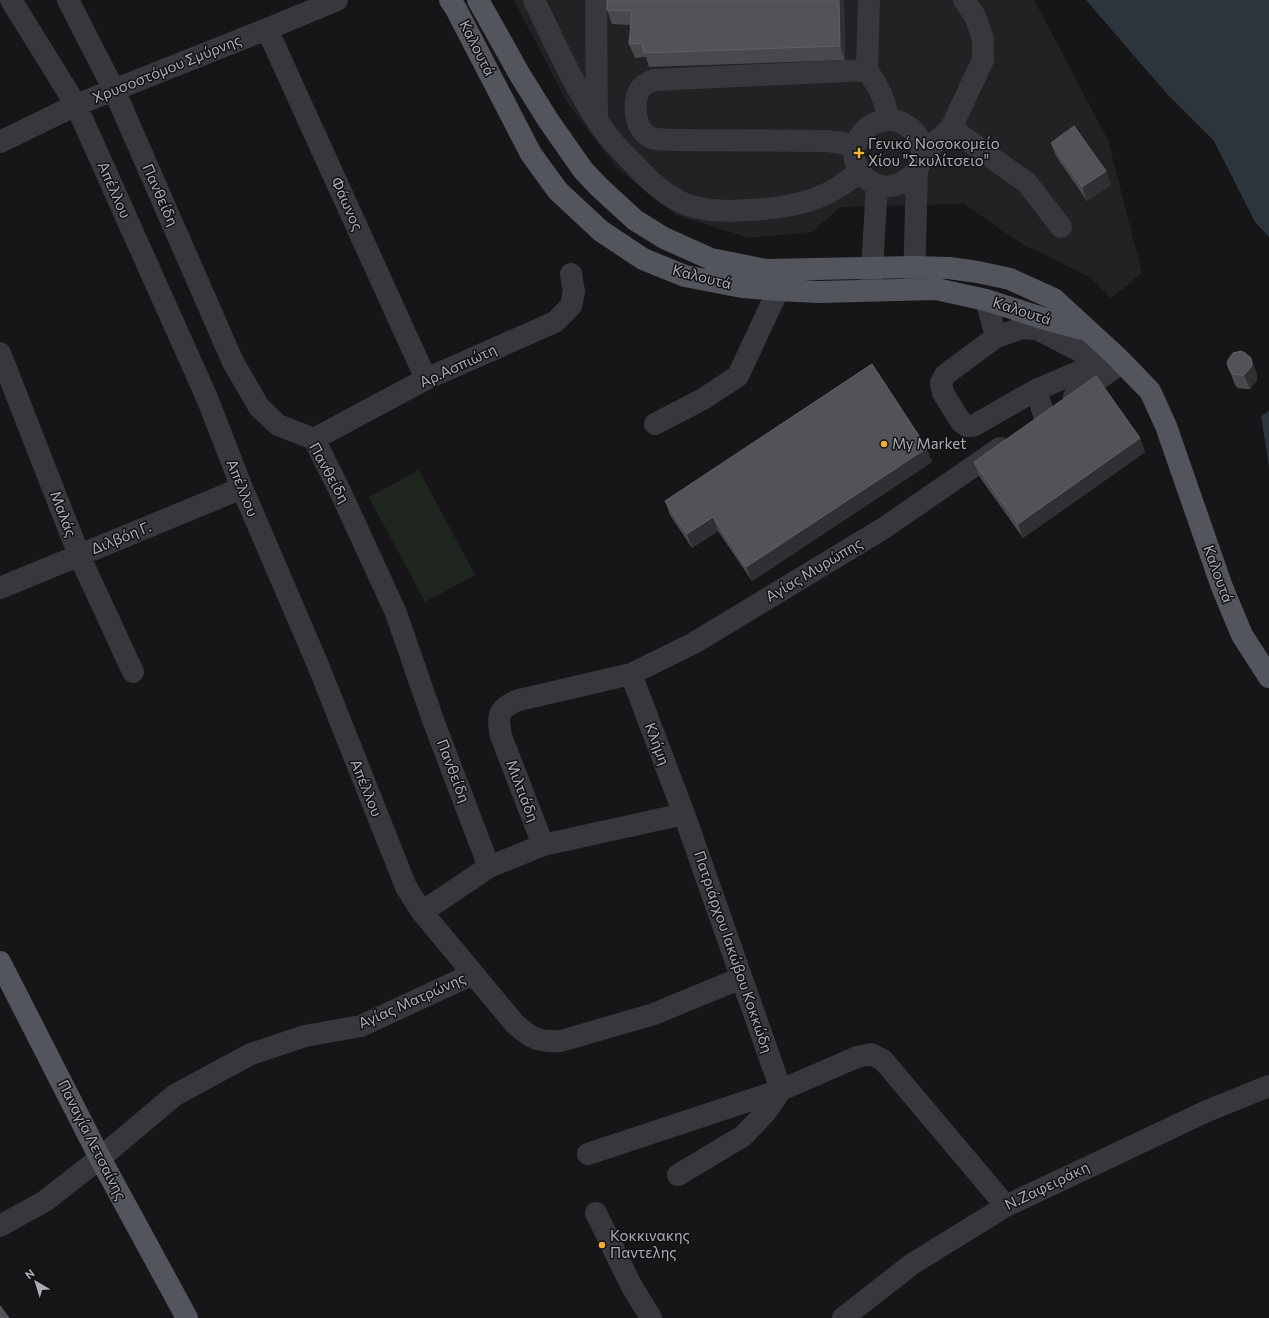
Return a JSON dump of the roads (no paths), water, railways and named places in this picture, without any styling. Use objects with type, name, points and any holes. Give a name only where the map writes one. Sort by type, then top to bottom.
[{"type":"main road","name":"Καλουτά","points":[[450,0],[531,154],[558,190],[601,231],[643,259],[685,276],[742,287],[778,290],[870,291],[936,289],[986,300],[1045,319],[1086,330]]},
{"type":"main road","name":"Καλουτά","points":[[478,0],[520,75],[583,170],[635,220],[664,238],[711,259],[766,270],[914,267],[949,268],[978,272],[1010,279],[1054,299],[1086,330],[1113,360],[1150,391],[1166,426],[1222,587],[1239,628],[1269,677]]},
{"type":"main road","name":"Παναγία Λετσαίνης","points":[[0,962],[100,1158],[187,1318]]},
{"type":"street","name":"Απέλλου","points":[[11,0],[76,105],[207,398],[242,488],[318,665],[406,887],[422,912],[515,1024],[530,1036],[546,1042],[561,1041],[654,1014],[741,978]]},
{"type":"street","name":"Πανθείδη","points":[[68,0],[114,90],[233,362],[259,407],[278,425],[314,439],[340,490],[396,614],[489,867]]},
{"type":"street","name":"Χρυσοστόμου Σμύρνης","points":[[0,142],[76,105],[337,0]]},
{"type":"street","points":[[534,0],[584,100],[609,137],[648,179],[678,200],[702,208],[720,211],[785,207],[806,203],[832,192],[852,179],[860,171]]},
{"type":"street","points":[[596,0],[597,120]]},
{"type":"street","points":[[869,0],[867,70],[886,103],[888,120]]},
{"type":"street","points":[[914,290],[914,267],[920,162],[921,143],[916,134],[908,126],[899,122],[888,120],[876,122],[867,128],[859,137],[855,148],[855,160],[860,171],[867,179],[877,185],[888,187],[900,185],[910,179],[920,162],[951,128],[983,60],[983,39],[975,16],[964,0]]},
{"type":"street","name":"Φάωνος","points":[[267,29],[426,380]]},
{"type":"street","points":[[855,148],[843,143],[826,141],[671,140],[652,138],[644,132],[639,125],[636,115],[637,96],[641,87],[654,80],[867,70]]},
{"type":"street","points":[[951,128],[1027,184],[1060,227]]},
{"type":"street","points":[[870,291],[877,185]]},
{"type":"street","name":"Αρ.Ασπιώτη","points":[[314,439],[426,380],[555,322],[571,306],[574,291],[572,274]]},
{"type":"street","points":[[655,424],[703,399],[738,376],[778,290]]},
{"type":"street","points":[[986,300],[996,337]]},
{"type":"street","points":[[1022,328],[1037,329],[1113,360],[1036,390],[973,426],[967,426],[961,422],[943,393],[941,383],[945,375],[996,337],[1022,328]]},
{"type":"street","name":"Μαλάς","points":[[0,353],[79,555],[133,672]]},
{"type":"street","name":"Αγίας Μυρώπης","points":[[501,736],[498,720],[501,712],[508,704],[519,700],[631,674],[694,643],[884,528],[1045,418],[1113,360]]},
{"type":"street","points":[[1036,390],[1045,418]]},
{"type":"street","name":"Διλβόη Γ.","points":[[0,588],[242,488]]},
{"type":"street","name":"Κλήμη","points":[[631,674],[684,814]]},
{"type":"street","name":"Μιλτιάδη","points":[[501,736],[543,845]]},
{"type":"street","points":[[422,912],[489,867],[543,845],[684,814]]},
{"type":"street","name":"Πατριάρχου Ιακώβου Κοκκώδη","points":[[684,814],[781,1090]]},
{"type":"street","name":"Αγίας Ματρώνης","points":[[0,1226],[45,1201],[100,1158],[175,1095],[251,1054],[305,1036],[361,1026],[473,974]]},
{"type":"street","points":[[588,1154],[781,1090],[857,1057],[870,1054],[883,1060],[1006,1206]]},
{"type":"street","name":"Ν.Ζαφειράκη","points":[[857,1314],[912,1264],[1006,1206],[1174,1126],[1269,1086]]},
{"type":"street","points":[[678,1175],[743,1136],[765,1113],[781,1090]]},
{"type":"street","points":[[596,1213],[631,1285],[651,1318]]},
{"type":"place","name":"Γενικό Νοσοκομείο Χίου \"Σκυλίτσειο\"","points":[[859,153]]},
{"type":"place","name":"My Market","points":[[884,444]]},
{"type":"place","name":"Κοκκινακης Παντελης","points":[[602,1245]]}]
